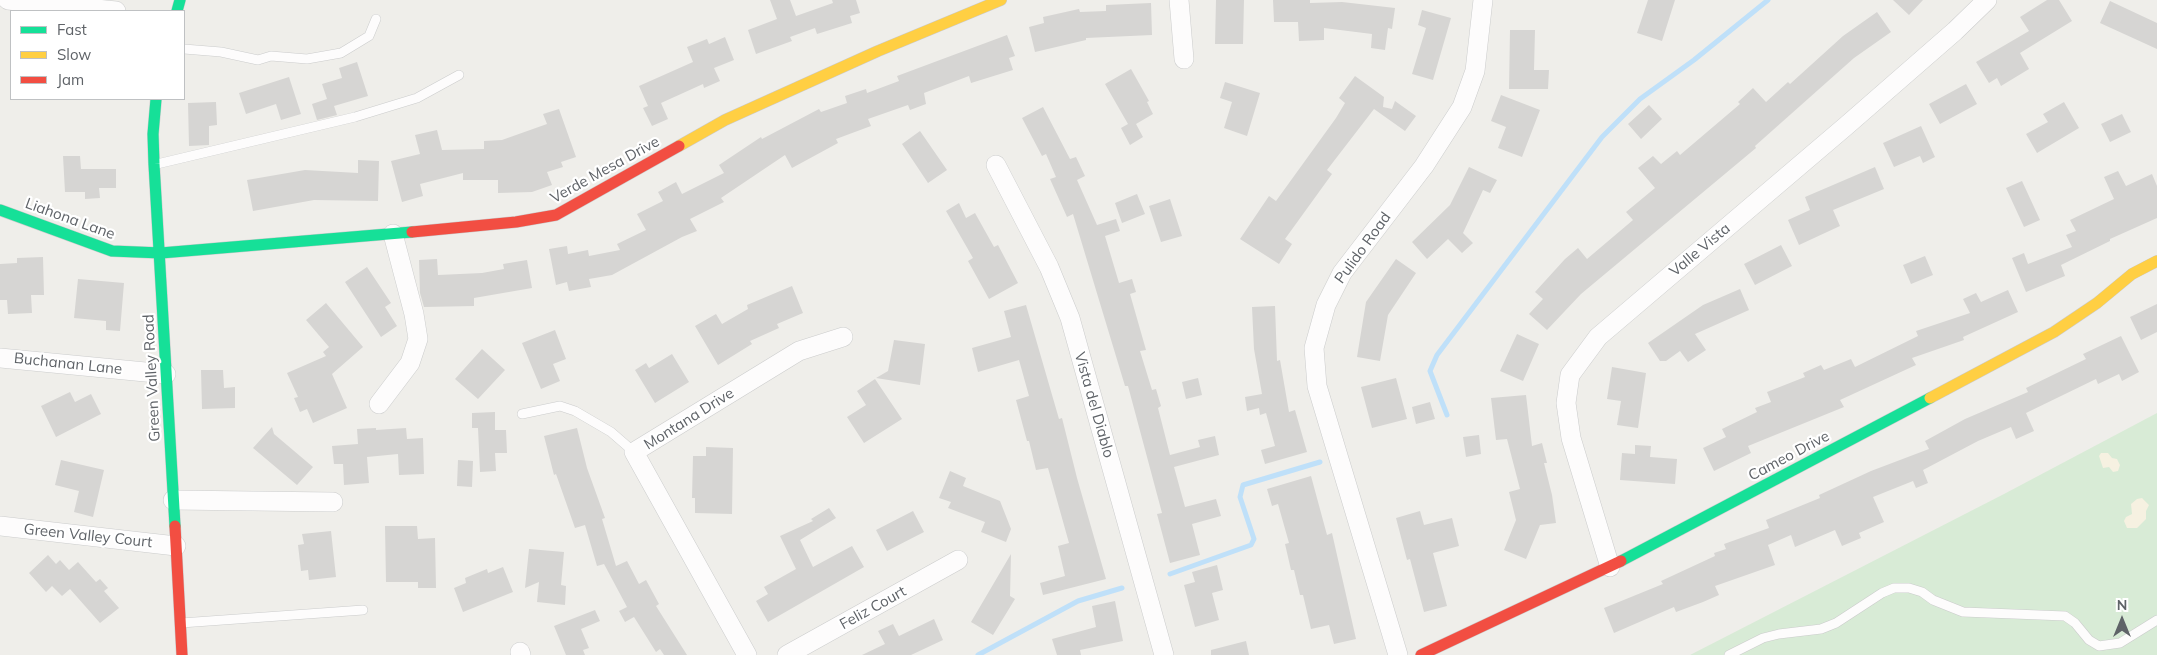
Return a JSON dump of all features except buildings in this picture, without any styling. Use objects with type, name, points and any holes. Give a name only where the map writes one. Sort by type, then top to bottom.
[{"type":"street","points":[[8,0],[106,10]]},
{"type":"street","name":"Verde Mesa Drive","points":[[161,253],[393,234],[516,222],[556,215],[726,120],[878,51],[1001,0]]},
{"type":"street","points":[[1179,0],[1184,59]]},
{"type":"street","name":"Pulido Road","points":[[1398,655],[1317,386],[1314,348],[1326,305],[1342,273],[1424,166],[1462,107],[1475,71],[1483,0]]},
{"type":"street","name":"Valle Vista","points":[[1610,567],[1571,438],[1566,403],[1570,375],[1598,337],[1846,126],[1955,31],[1987,0]]},
{"type":"street","name":"Green Valley Road","points":[[156,100],[153,134],[154,164],[161,253],[182,655]]},
{"type":"street","name":"Vista del Diablo","points":[[996,165],[1048,267],[1070,318],[1164,655]]},
{"type":"street","name":"Liahona Lane","points":[[0,210],[112,251],[161,253]]},
{"type":"street","points":[[378,404],[410,363],[418,339],[414,314],[393,234]]},
{"type":"street","name":"Cameo Drive","points":[[1421,655],[1610,567],[2054,332],[2097,303],[2132,274],[2157,260]]},
{"type":"street","name":"Montana Drive","points":[[747,655],[634,452],[799,351],[843,337]]},
{"type":"street","name":"Buchanan Lane","points":[[0,358],[166,374]]},
{"type":"street","points":[[173,500],[333,502]]},
{"type":"street","name":"Green Valley Court","points":[[0,526],[176,546]]},
{"type":"street","name":"Feliz Court","points":[[787,655],[958,560]]},
{"type":"lane","points":[[185,49],[221,52],[258,60],[271,56],[307,59],[341,53],[369,36],[376,19]]},
{"type":"lane","points":[[154,164],[355,117],[417,98],[459,75]]},
{"type":"lane","points":[[522,414],[560,406],[575,411],[611,432],[634,452]]},
{"type":"lane","points":[[1729,655],[1763,638],[1821,629],[1836,623],[1882,593],[1894,588],[1909,588],[1922,592],[1933,600],[1963,612],[2065,616],[2075,623],[2089,640],[2099,646],[2120,643],[2157,620]]},
{"type":"lane","points":[[180,623],[363,610]]},
{"type":"green space","points":[[2157,413],[2157,655],[1690,655],[2004,494]]},
{"type":"sand","points":[[2101,453],[2108,453],[2112,458],[2117,459],[2120,465],[2118,471],[2113,472],[2109,467],[2103,468],[2099,456]]},
{"type":"sand","points":[[2142,498],[2149,505],[2146,511],[2146,519],[2137,528],[2127,528],[2124,521],[2126,517],[2132,514],[2131,504],[2137,499]]},
{"type":"waterway","points":[[1447,415],[1430,371],[1437,355],[1602,137],[1640,99],[1694,60],[1768,0]]},
{"type":"waterway","points":[[1170,574],[1251,545],[1254,539],[1240,497],[1243,485],[1320,462]]},
{"type":"waterway","points":[[978,655],[1078,601],[1122,588]]},
{"type":"traffic: fast","points":[[177,10],[180,0]]},
{"type":"traffic: fast","points":[[156,100],[153,134],[154,164],[175,526]]},
{"type":"traffic: fast","points":[[0,210],[112,251],[161,253],[412,232]]},
{"type":"traffic: fast","points":[[1621,561],[1930,398]]},
{"type":"traffic: slow","points":[[679,146],[725,120],[878,51],[1001,0]]},
{"type":"traffic: slow","points":[[1930,398],[2054,332],[2097,303],[2132,274],[2157,261]]},
{"type":"traffic: jam","points":[[412,232],[516,222],[556,215],[679,146]]},
{"type":"traffic: jam","points":[[175,526],[182,655]]},
{"type":"traffic: jam","points":[[1421,655],[1621,561]]}]
